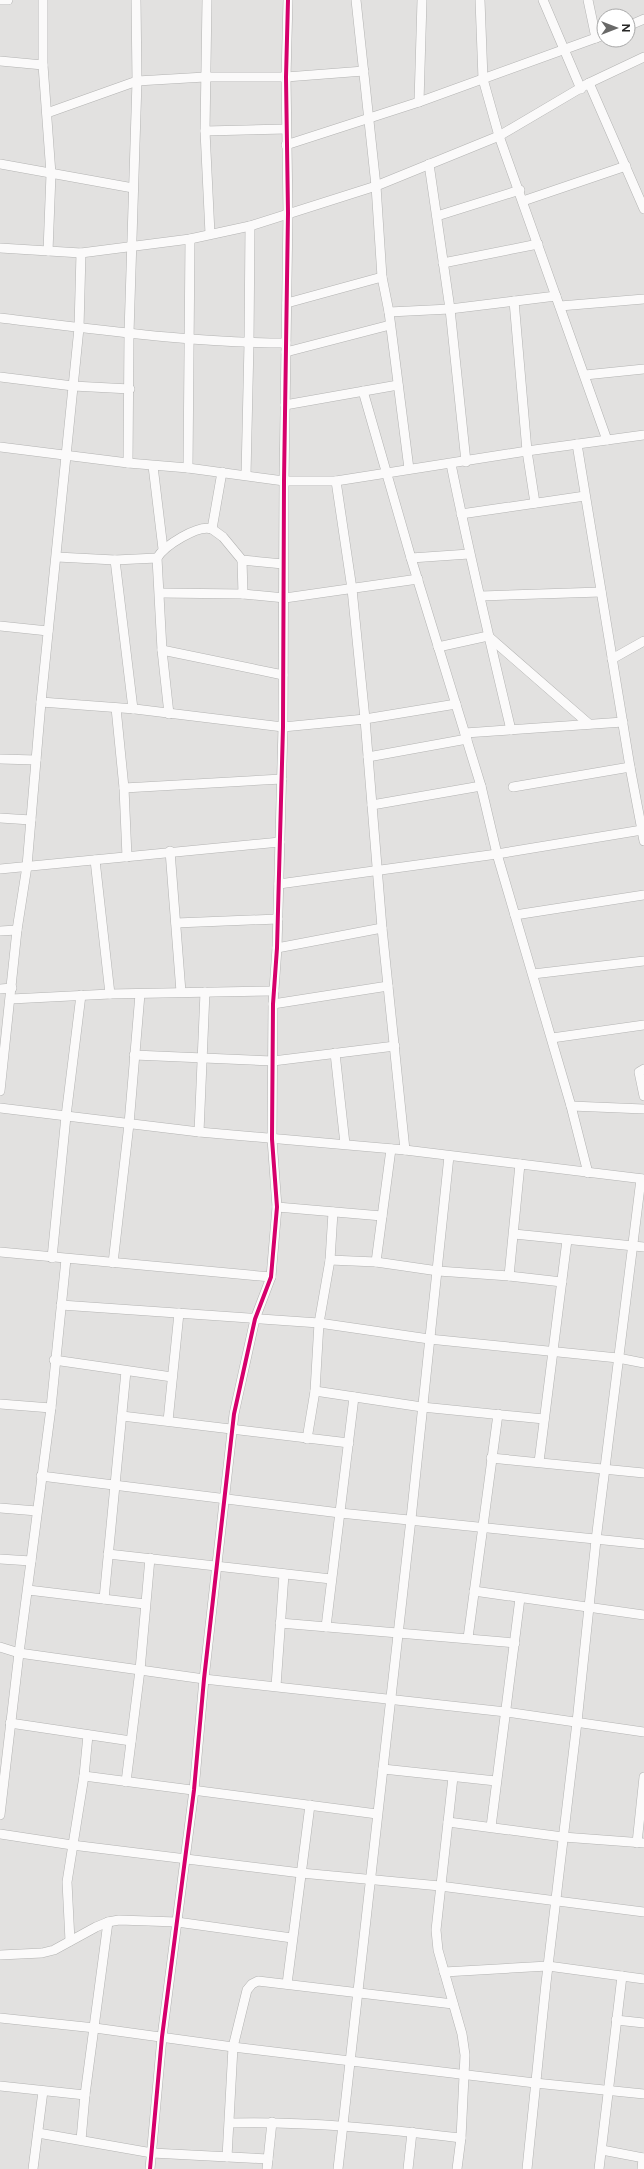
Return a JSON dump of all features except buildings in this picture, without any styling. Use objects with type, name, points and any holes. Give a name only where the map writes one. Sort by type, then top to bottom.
[{"type":"street","points":[[0,0],[8,0]]},
{"type":"street","points":[[43,0],[44,64],[51,174],[48,251]]},
{"type":"street","points":[[128,463],[130,389],[129,333],[137,82],[136,0]]},
{"type":"street","points":[[207,0],[204,132],[210,234]]},
{"type":"street","points":[[150,2169],[162,2037],[194,1790],[204,1679],[234,1414],[255,1319],[271,1277],[277,1208],[272,1139],[273,1004],[280,884],[283,727],[283,564],[288,213],[286,77],[288,0]]},
{"type":"street","points":[[356,0],[376,186],[382,277],[389,312],[409,469]]},
{"type":"street","points":[[419,102],[422,0]]},
{"type":"street","points":[[480,0],[483,79],[499,136],[520,190],[607,440]]},
{"type":"street","points":[[543,0],[563,50],[581,89]]},
{"type":"street","points":[[588,0],[596,25]]},
{"type":"street","points":[[286,145],[419,102],[596,38]]},
{"type":"street","points":[[0,248],[80,253],[190,239],[250,226],[376,186],[499,136],[589,84],[644,57]]},
{"type":"street","points":[[0,61],[44,64]]},
{"type":"street","points":[[47,113],[137,82],[205,77],[286,77],[364,71]]},
{"type":"street","points":[[589,84],[644,209]]},
{"type":"street","points":[[204,132],[286,129]]},
{"type":"street","points":[[0,164],[134,188]]},
{"type":"street","points":[[429,164],[450,309],[466,462]]},
{"type":"street","points":[[523,201],[626,166]]},
{"type":"street","points":[[437,216],[520,190]]},
{"type":"street","points":[[246,475],[250,343],[250,226]]},
{"type":"street","points":[[188,468],[190,239]]},
{"type":"street","points":[[443,263],[538,244]]},
{"type":"street","points":[[0,1091],[2,1046],[11,999],[18,930],[27,866],[40,702],[57,557],[79,328],[80,253]]},
{"type":"street","points":[[287,303],[382,277]]},
{"type":"street","points":[[389,312],[450,309],[556,296]]},
{"type":"street","points":[[560,306],[644,299]]},
{"type":"street","points":[[514,301],[527,451],[535,503]]},
{"type":"street","points":[[0,318],[79,328],[286,347],[390,325]]},
{"type":"street","points":[[585,375],[644,370]]},
{"type":"street","points":[[0,377],[73,386],[130,389]]},
{"type":"street","points":[[285,405],[398,386]]},
{"type":"street","points":[[363,391],[411,558],[481,786],[498,854],[534,974],[588,1173]]},
{"type":"street","points":[[0,447],[153,466],[222,472],[284,481],[336,481],[409,469],[466,462],[527,451],[644,435]]},
{"type":"street","points":[[577,444],[630,767],[644,841]]},
{"type":"street","points":[[451,464],[469,554],[481,596],[488,636],[511,730]]},
{"type":"street","points":[[153,466],[163,549]]},
{"type":"street","points":[[212,529],[222,472]]},
{"type":"street","points":[[336,481],[352,589],[365,719],[382,928],[405,1150]]},
{"type":"street","points":[[461,514],[585,496]]},
{"type":"street","points":[[169,714],[162,650],[157,558],[163,549],[200,529],[212,529],[223,537],[242,560],[244,594]]},
{"type":"street","points":[[411,558],[469,554]]},
{"type":"street","points":[[57,557],[115,560],[157,558]]},
{"type":"street","points":[[115,560],[133,709]]},
{"type":"street","points":[[242,560],[283,564]]},
{"type":"street","points":[[160,592],[244,594],[284,598],[418,580]]},
{"type":"street","points":[[481,596],[602,592]]},
{"type":"street","points":[[0,626],[48,631]]},
{"type":"street","points":[[438,647],[488,636]]},
{"type":"street","points":[[488,636],[588,724]]},
{"type":"street","points":[[612,659],[644,641]]},
{"type":"street","points":[[162,650],[283,674]]},
{"type":"street","points":[[40,702],[133,709],[283,727],[365,719],[456,704]]},
{"type":"street","points":[[116,708],[124,788],[127,857]]},
{"type":"street","points":[[368,758],[466,736],[511,730],[623,722]]},
{"type":"street","points":[[0,759],[36,760]]},
{"type":"street","points":[[513,787],[630,767]]},
{"type":"street","points":[[124,788],[282,779]]},
{"type":"street","points":[[372,805],[481,786]]},
{"type":"street","points":[[0,818],[31,820]]},
{"type":"street","points":[[280,884],[498,854],[642,830]]},
{"type":"street","points":[[0,869],[127,857],[170,851],[280,842]]},
{"type":"street","points":[[170,851],[181,992]]},
{"type":"street","points":[[95,860],[110,994]]},
{"type":"street","points":[[516,915],[644,895]]},
{"type":"street","points":[[176,923],[278,919]]},
{"type":"street","points":[[277,948],[382,928]]},
{"type":"street","points":[[0,931],[18,930]]},
{"type":"street","points":[[534,974],[644,961]]},
{"type":"street","points":[[273,1004],[388,986]]},
{"type":"street","points":[[0,989],[12,988]]},
{"type":"street","points":[[11,999],[110,994],[274,991]]},
{"type":"street","points":[[199,1132],[205,992]]},
{"type":"street","points":[[113,1263],[140,994]]},
{"type":"street","points":[[52,1258],[66,1116],[81,995]]},
{"type":"street","points":[[552,1038],[644,1025]]},
{"type":"street","points":[[134,1055],[273,1061],[395,1046]]},
{"type":"street","points":[[335,1053],[345,1144]]},
{"type":"street","points":[[644,1069],[639,1072],[644,1096]]},
{"type":"street","points":[[571,1106],[644,1109]]},
{"type":"street","points":[[0,1108],[199,1132],[405,1150],[642,1179],[604,1469],[577,1722],[535,2083],[527,2169]]},
{"type":"street","points":[[376,1262],[391,1149]]},
{"type":"street","points":[[338,2169],[411,1519],[449,1156]]},
{"type":"street","points":[[509,1276],[520,1164]]},
{"type":"street","points":[[277,1208],[382,1216]]},
{"type":"street","points":[[306,1439],[315,1391],[319,1323],[330,1260],[333,1212]]},
{"type":"street","points":[[514,1234],[644,1247]]},
{"type":"street","points":[[539,1462],[567,1240]]},
{"type":"street","points":[[0,1252],[271,1277]]},
{"type":"street","points":[[0,1815],[5,1733],[10,1723],[28,1590],[41,1476],[51,1408],[54,1360],[66,1259]]},
{"type":"street","points":[[330,1260],[376,1262],[438,1271],[509,1276],[562,1282]]},
{"type":"street","points":[[61,1305],[319,1323],[429,1339],[618,1358],[644,1363]]},
{"type":"street","points":[[168,1421],[179,1314]]},
{"type":"street","points":[[54,1360],[172,1377]]},
{"type":"street","points":[[104,1599],[126,1371]]},
{"type":"street","points":[[315,1391],[422,1406],[544,1419]]},
{"type":"street","points":[[326,1627],[354,1397]]},
{"type":"street","points":[[0,1404],[51,1408]]},
{"type":"street","points":[[468,1638],[498,1414]]},
{"type":"street","points":[[122,1416],[349,1443]]},
{"type":"street","points":[[491,1458],[644,1474]]},
{"type":"street","points":[[41,1476],[340,1513],[411,1519],[482,1528],[644,1544]]},
{"type":"street","points":[[0,1508],[37,1512]]},
{"type":"street","points":[[108,1554],[217,1565],[331,1579]]},
{"type":"street","points":[[126,1782],[140,1670],[150,1558]]},
{"type":"street","points":[[0,1559],[31,1561]]},
{"type":"street","points":[[276,1686],[284,1574]]},
{"type":"street","points":[[28,1590],[145,1604]]},
{"type":"street","points":[[474,1591],[644,1615]]},
{"type":"street","points":[[491,1827],[520,1598]]},
{"type":"street","points":[[280,1623],[515,1643]]},
{"type":"street","points":[[0,1647],[19,1652],[204,1679],[506,1712],[644,1732]]},
{"type":"street","points":[[10,1723],[131,1740]]},
{"type":"street","points":[[70,1941],[66,1882],[84,1776],[88,1735]]},
{"type":"street","points":[[383,1769],[496,1781]]},
{"type":"street","points":[[84,1776],[377,1814]]},
{"type":"street","points":[[453,1777],[436,1930],[438,1950],[464,2044],[461,2138],[457,2169]]},
{"type":"street","points":[[448,1822],[563,1837],[641,1843],[644,1777]]},
{"type":"street","points":[[287,1984],[310,1806]]},
{"type":"street","points":[[0,1834],[72,1845],[301,1873],[440,1886],[555,1902],[644,1912]]},
{"type":"street","points":[[0,1955],[42,1953],[54,1950],[108,1922],[119,1920],[177,1922],[292,1938]]},
{"type":"street","points":[[81,2140],[85,2095],[108,1922]]},
{"type":"street","points":[[444,1972],[548,1966],[644,1979]]},
{"type":"street","points":[[599,2169],[607,2090],[622,1976]]},
{"type":"street","points":[[227,2158],[233,2047],[247,1990],[252,1984],[258,1981],[453,2004]]},
{"type":"street","points":[[0,2018],[95,2028],[233,2047],[535,2083],[644,2094]]},
{"type":"street","points":[[616,2020],[644,2023]]},
{"type":"street","points":[[0,2086],[85,2095]]},
{"type":"street","points":[[33,2169],[44,2091]]},
{"type":"street","points":[[230,2122],[343,2125],[461,2138]]},
{"type":"street","points":[[267,2169],[272,2122]]},
{"type":"street","points":[[38,2132],[152,2153],[268,2159]]},
{"type":"street","points":[[408,2169],[412,2132]]},
{"type":"street","points":[[602,2150],[643,2158],[642,2169]]},
{"type":"cycle path","points":[[150,2169],[162,2037],[194,1790],[204,1679],[234,1414],[255,1319],[271,1277],[277,1207],[272,1139],[273,1004],[277,948],[283,727],[284,481],[288,213],[286,77],[288,0]]}]
